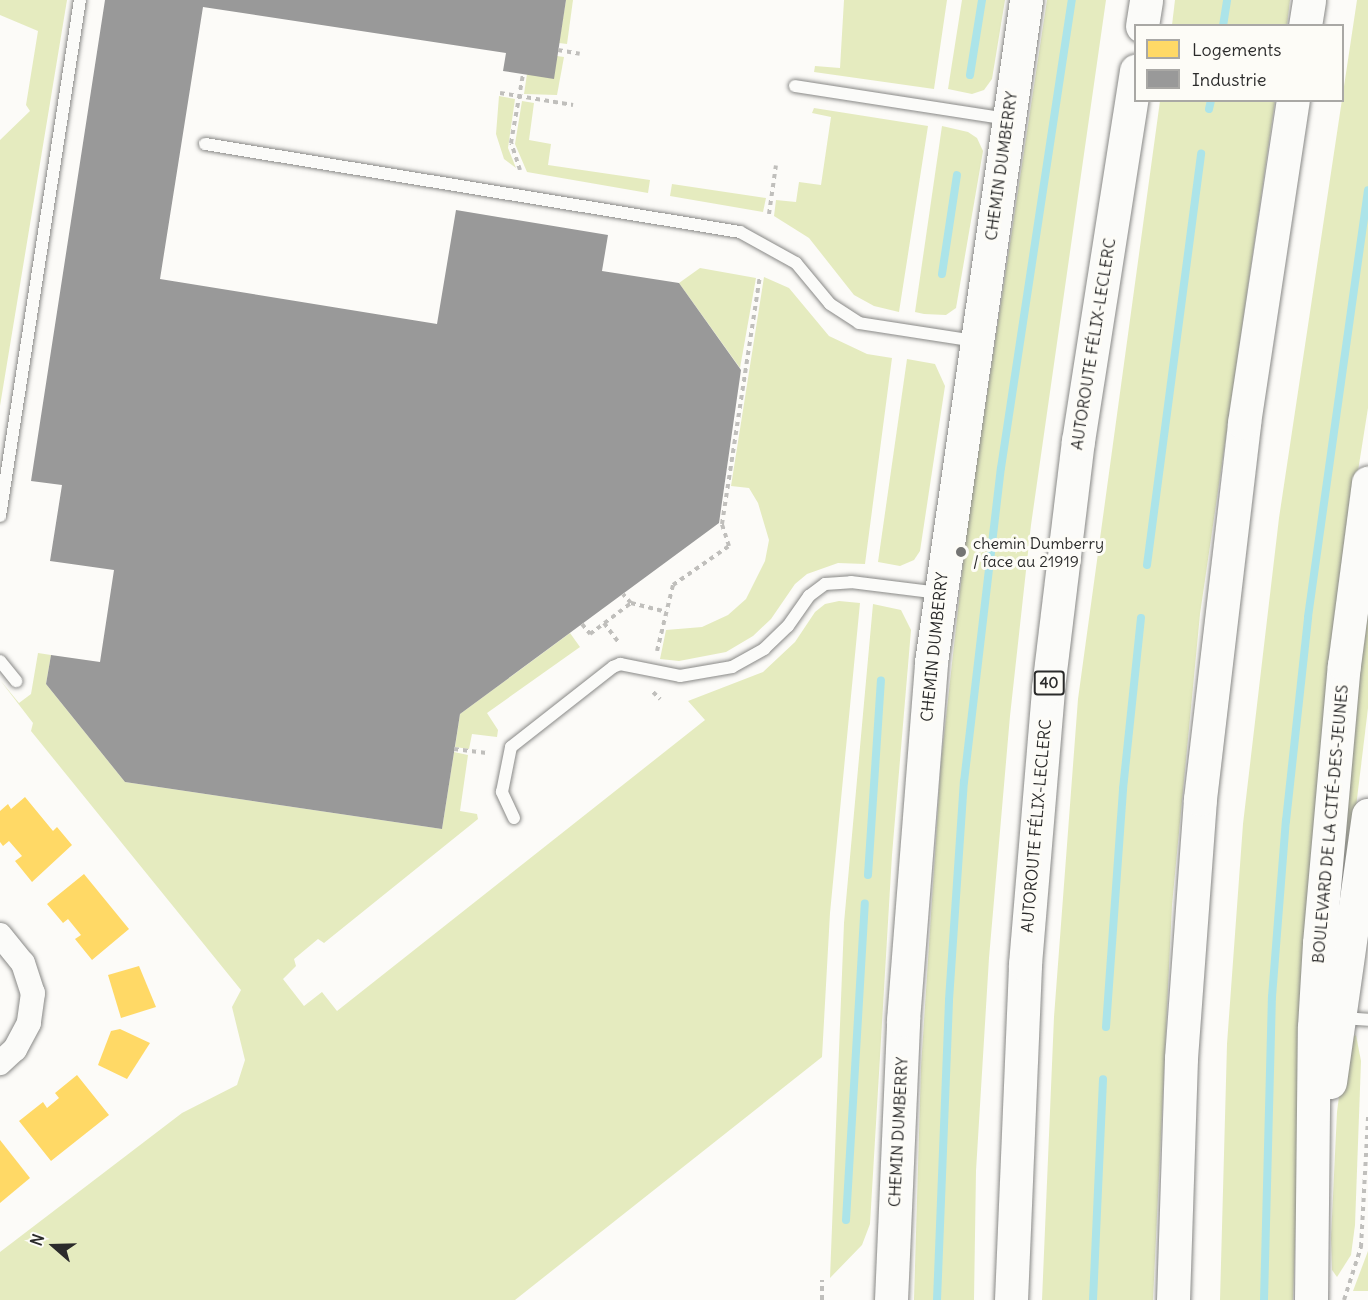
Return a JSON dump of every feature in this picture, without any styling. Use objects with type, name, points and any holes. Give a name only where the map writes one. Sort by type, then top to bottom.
[{"type":"main road","name":"CHEMIN DUMBERRY","points":[[891,1300],[912,878],[939,593],[1026,0]]},
{"type":"main road","points":[[1142,24],[1146,0]]},
{"type":"main road","points":[[1305,24],[1309,0]]},
{"type":"main road","name":"AUTOROUTE FÉLIX-LECLERC","points":[[1011,1300],[1024,976],[1048,688],[1078,441],[1134,84]]},
{"type":"main road","points":[[1173,1300],[1182,1047],[1200,799],[1244,423],[1293,102]]},
{"type":"main road","name":"BOULEVARD DE LA CITÉ-DES-JEUNES","points":[[1311,1300],[1315,1166],[1314,1027],[1324,867],[1364,542],[1368,483]]},
{"type":"main road","name":"BOULEVARD DE LA CITÉ-DES-JEUNES","points":[[1315,1166],[1354,1019],[1368,815]]},
{"type":"street","points":[[0,935],[23,963],[33,993],[26,1030],[0,1063]]},
{"type":"lane","points":[[0,516],[80,0]]},
{"type":"lane","points":[[795,86],[1008,119]]},
{"type":"lane","points":[[204,144],[740,232],[796,263],[830,304],[859,323],[976,341]]},
{"type":"lane","points":[[514,818],[502,792],[511,747],[613,667],[620,664],[680,676],[732,667],[764,650],[788,626],[809,596],[825,584],[851,582],[939,593]]},
{"type":"lane","points":[[0,662],[16,681]]},
{"type":"path","points":[[558,50],[580,54]]},
{"type":"path","points":[[520,171],[511,143],[523,74]]},
{"type":"path","points":[[500,93],[573,105]]},
{"type":"path","points":[[769,214],[776,165]]},
{"type":"path","points":[[656,656],[673,585],[729,546],[722,524],[760,276]]},
{"type":"path","points":[[623,594],[631,603],[666,612]]},
{"type":"path","points":[[582,624],[590,634],[631,603]]},
{"type":"path","points":[[604,623],[623,648]]},
{"type":"path","points":[[454,749],[469,752]]},
{"type":"path","points":[[1344,1300],[1361,1247],[1368,1116]]},
{"type":"path","points":[[822,1280],[822,1300]]},
{"type":"green space","points":[[0,0],[67,0],[0,406],[0,140],[30,111],[26,105],[38,31],[0,15]]},
{"type":"green space","points":[[566,0],[573,0],[567,44],[559,43]]},
{"type":"green space","points":[[844,0],[947,0],[934,89],[814,72],[815,66],[840,68]]},
{"type":"green space","points":[[962,0],[1005,0],[992,79],[984,90],[972,94],[948,89]]},
{"type":"green space","points":[[1047,0],[1106,0],[1031,525],[1010,716],[989,958],[976,1171],[974,1300],[914,1300],[921,1067],[941,762],[968,520]]},
{"type":"green space","points":[[1175,0],[1290,0],[1287,24],[1172,24]]},
{"type":"green space","points":[[1357,0],[1368,0],[1368,408],[1354,496],[1304,1004],[1293,1300],[1220,1300],[1227,1044],[1243,824],[1279,518],[1342,102],[1344,102],[1344,86]]},
{"type":"green space","points":[[557,56],[564,57],[557,95],[524,94],[527,74]]},
{"type":"green space","points":[[499,96],[515,99],[508,148],[516,168],[504,159],[496,134]]},
{"type":"green space","points":[[522,101],[534,103],[529,140],[551,144],[548,165],[650,180],[648,193],[527,172],[515,144]]},
{"type":"green space","points":[[1160,102],[1275,102],[1200,614],[1172,905],[1153,1300],[1042,1300],[1054,1017],[1078,699]]},
{"type":"green space","points":[[814,108],[928,126],[899,312],[874,306],[854,295],[809,238],[774,216],[776,200],[796,202],[799,182],[821,185],[831,117],[812,113]]},
{"type":"green space","points":[[942,126],[968,132],[977,138],[983,151],[956,308],[946,315],[915,312]]},
{"type":"green space","points":[[672,184],[766,198],[763,212],[670,196]]},
{"type":"green space","points":[[700,268],[756,278],[740,368],[679,283]]},
{"type":"green space","points":[[764,277],[789,288],[829,336],[867,354],[892,358],[865,564],[838,563],[807,574],[795,584],[771,619],[753,636],[726,652],[679,661],[660,659],[666,630],[702,627],[728,615],[746,599],[765,561],[769,540],[758,503],[749,488],[731,486]]},
{"type":"green space","points":[[907,359],[935,364],[945,386],[920,551],[914,560],[900,566],[878,562]]},
{"type":"green space","points":[[839,601],[860,603],[830,913],[822,1057],[515,1300],[0,1300],[0,1252],[182,1113],[237,1085],[245,1060],[232,1007],[241,990],[31,731],[33,723],[0,680],[19,703],[31,694],[38,653],[51,655],[46,684],[125,782],[442,829],[454,752],[468,755],[460,811],[477,814],[478,819],[324,943],[318,939],[294,959],[296,966],[283,979],[304,1006],[322,992],[337,1011],[705,720],[688,701],[763,672],[795,642],[815,612],[825,604]]},
{"type":"green space","points":[[1368,602],[1368,708],[1330,1022],[1332,884]]},
{"type":"green space","points":[[873,604],[901,610],[911,630],[892,855],[870,1224],[862,1245],[830,1278],[844,923]]},
{"type":"green space","points":[[570,633],[580,647],[487,713],[498,730],[497,737],[472,734],[469,749],[455,747],[460,714]]},
{"type":"green space","points":[[1356,1035],[1361,1061],[1355,1225],[1351,1255],[1337,1277],[1332,1270],[1331,1238],[1337,1112],[1346,1042]]},
{"type":"green space","points":[[1368,1251],[1368,1291],[1353,1291]]},
{"type":"building: Logements","points":[[25,797],[53,831],[57,827],[72,845],[32,882],[15,861],[22,856],[9,841],[3,846],[0,842],[0,811],[8,804],[11,809]]},
{"type":"building: Logements","points":[[84,874],[129,929],[92,960],[75,939],[81,935],[68,919],[63,923],[47,904]]},
{"type":"building: Logements","points":[[139,966],[156,1007],[121,1018],[108,975]]},
{"type":"building: Logements","points":[[120,1029],[150,1043],[127,1079],[98,1065],[111,1031]]},
{"type":"building: Logements","points":[[77,1075],[109,1115],[51,1161],[19,1121],[43,1102],[47,1108],[59,1098],[55,1093]]},
{"type":"building: Logements","points":[[0,1140],[30,1178],[0,1203]]},
{"type":"building: Industrie","points":[[105,0],[566,0],[554,79],[503,71],[506,53],[203,7],[160,279],[437,324],[456,210],[608,235],[602,271],[679,283],[741,370],[719,523],[460,714],[442,829],[125,782],[46,684],[51,655],[100,662],[114,570],[50,561],[62,485],[31,481]]},
{"type":"waterway","points":[[970,75],[982,0]]},
{"type":"waterway","points":[[937,1300],[949,1000],[964,782],[1001,468],[1072,0]]},
{"type":"waterway","points":[[1223,24],[1227,0]]},
{"type":"waterway","points":[[1209,109],[1211,102]]},
{"type":"waterway","points":[[1147,565],[1201,154]]},
{"type":"waterway","points":[[942,274],[957,175]]},
{"type":"waterway","points":[[1264,1300],[1272,997],[1286,821],[1308,617],[1368,190]]},
{"type":"waterway","points":[[1106,1027],[1123,789],[1141,618]]},
{"type":"waterway","points":[[868,875],[881,680]]},
{"type":"waterway","points":[[846,1220],[865,904]]},
{"type":"waterway","points":[[1093,1300],[1103,1079]]},
{"type":"place","name":"chemin Dumberry / face au 21919","points":[[961,552]]}]
